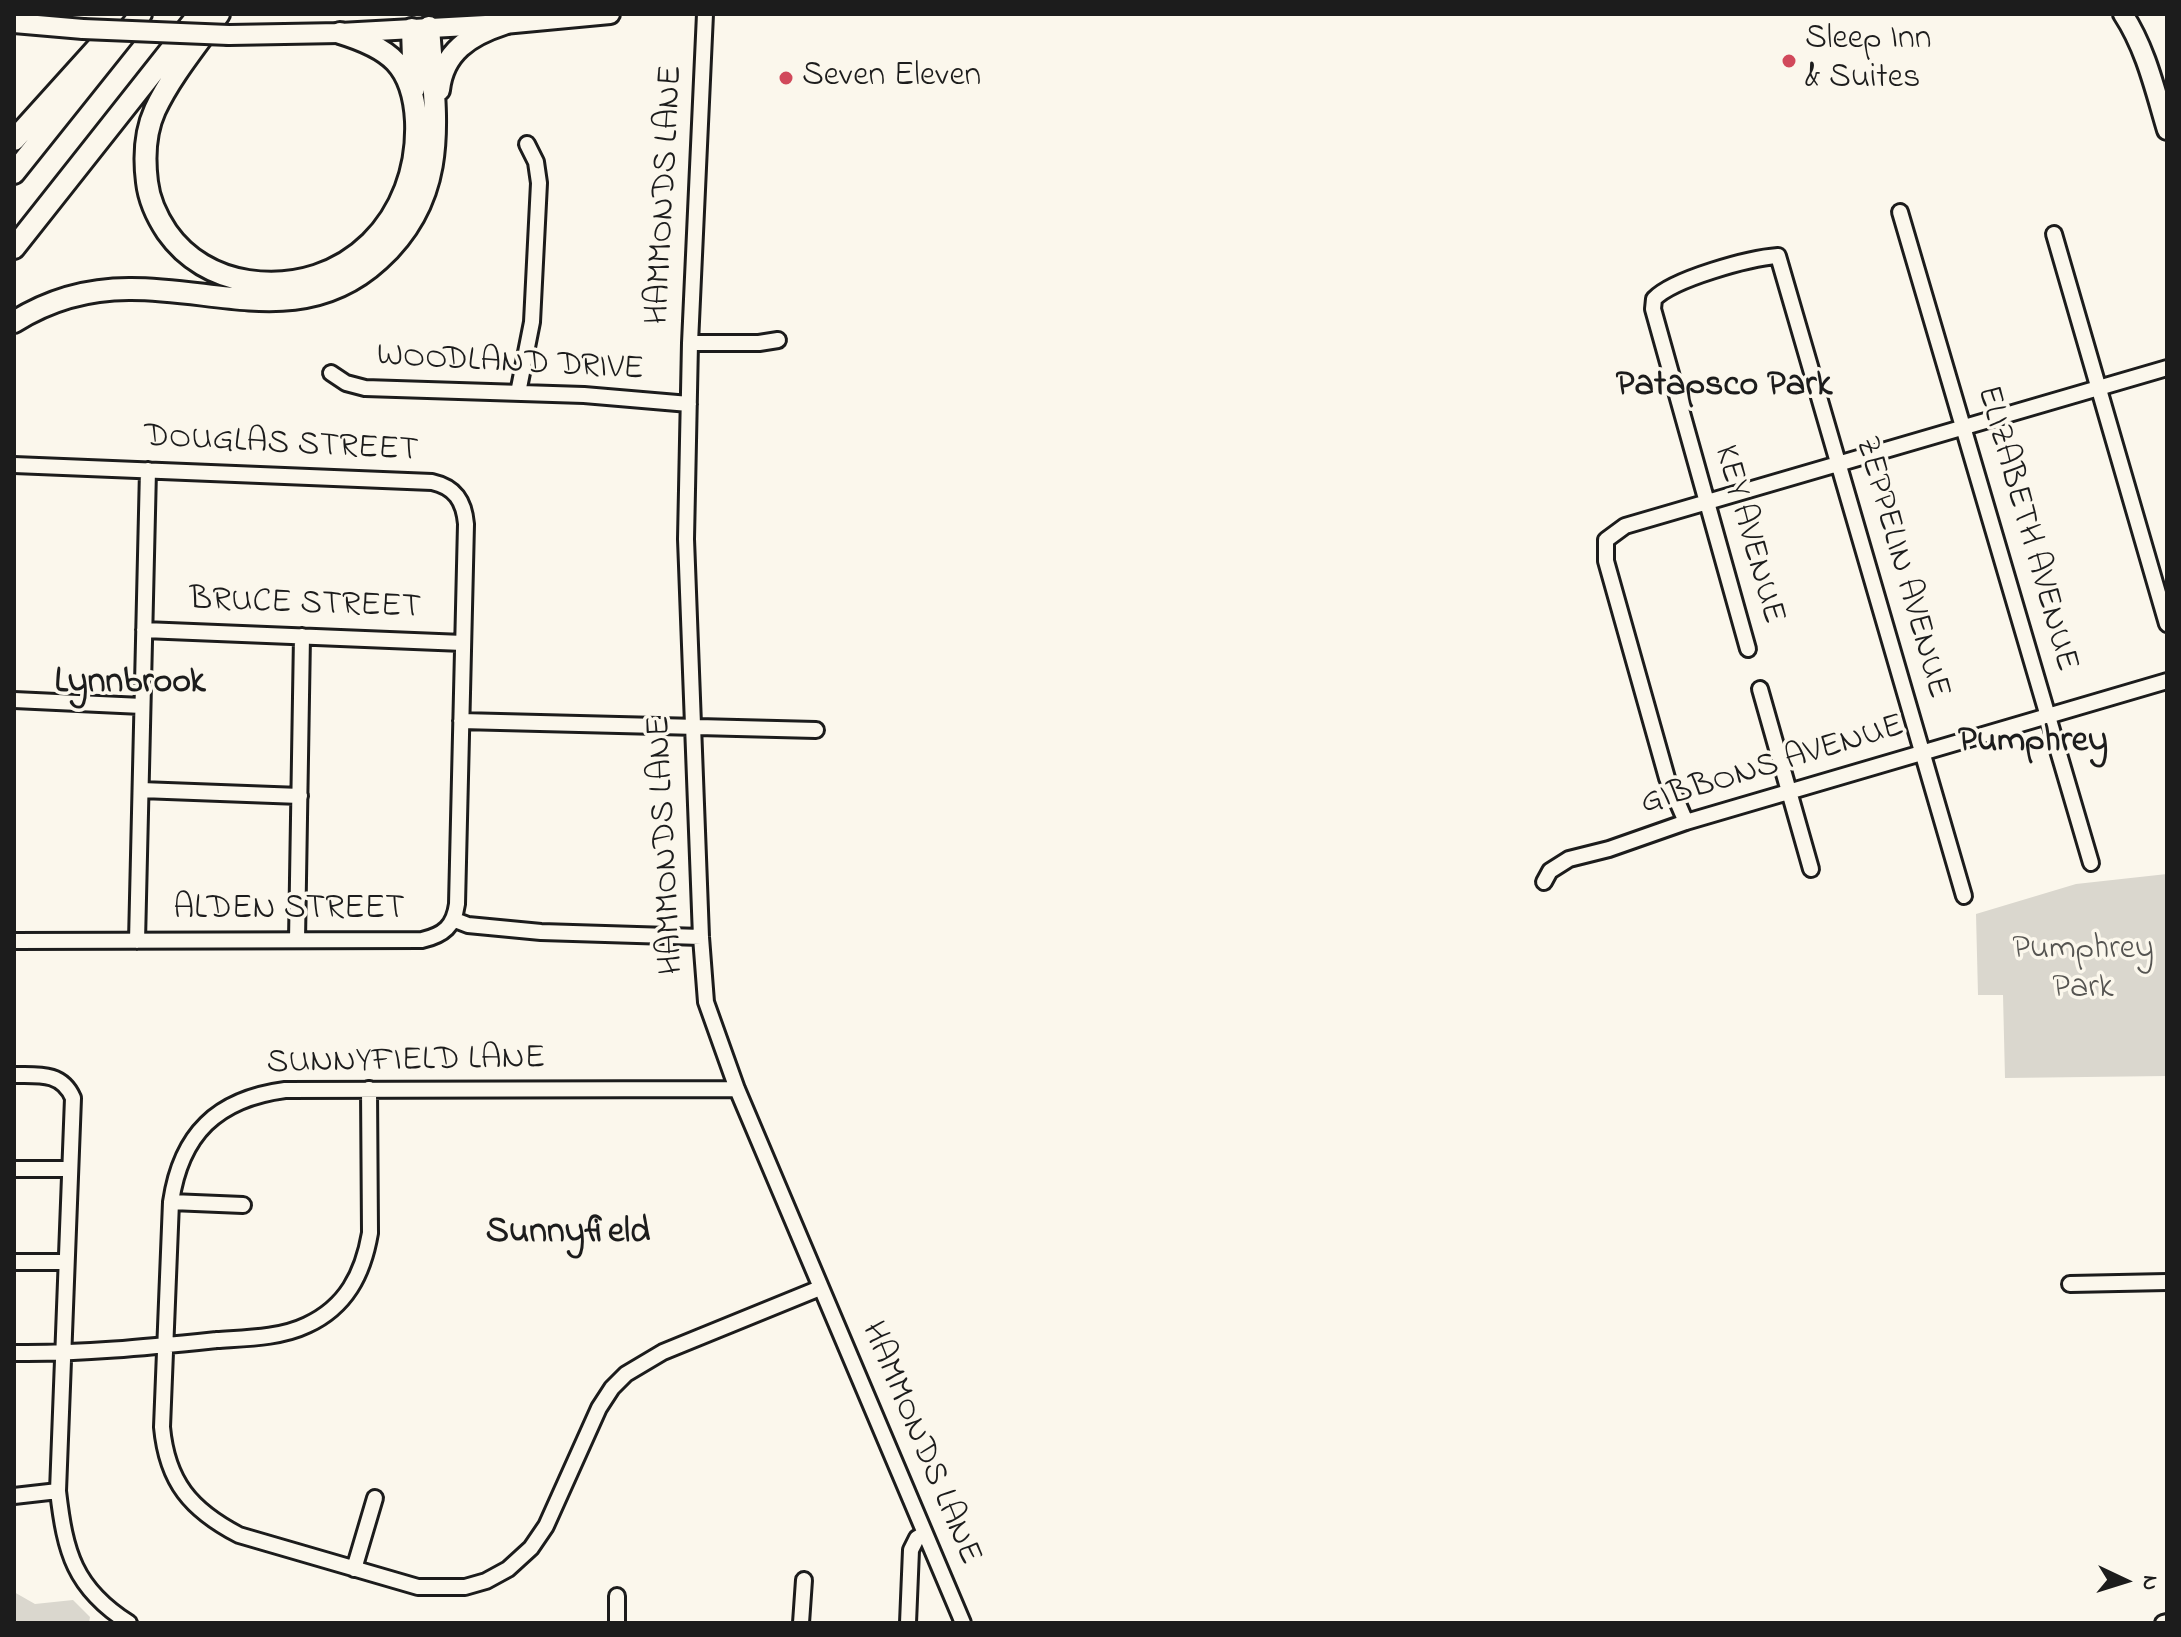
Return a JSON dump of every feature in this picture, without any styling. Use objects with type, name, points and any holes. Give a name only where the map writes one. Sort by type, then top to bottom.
[{"type":"highway","points":[[14,140],[128,14]]},
{"type":"highway","points":[[14,173],[141,14]]},
{"type":"highway","points":[[14,248],[199,14]]},
{"type":"highway","points":[[219,14],[155,111],[145,153],[148,191],[163,226],[188,255],[221,275],[260,283],[302,280],[336,268],[364,250],[382,233],[404,194],[414,156],[418,21]]},
{"type":"highway","points":[[418,21],[436,122]]},
{"type":"highway","points":[[14,322],[59,300],[105,290],[132,288],[283,301],[321,295],[340,287],[376,263],[409,228],[419,208],[433,169],[440,80],[446,64],[455,51],[477,33],[504,24]]},
{"type":"highway","points":[[340,33],[386,51],[405,78],[415,110]]},
{"type":"highway","points":[[14,225],[130,98]]},
{"type":"main road","points":[[14,23],[229,35],[340,33],[418,21],[504,24],[610,14]]},
{"type":"main road","points":[[2123,14],[2135,33],[2148,66],[2167,130]]},
{"type":"street","name":"HAMMONDS LANE","points":[[705,14],[690,343],[686,539],[706,1002],[737,1089],[963,1623]]},
{"type":"street","points":[[518,393],[532,322],[539,183],[536,162],[527,144]]},
{"type":"street","name":"ELIZABETH AVENUE","points":[[1900,212],[2091,863]]},
{"type":"street","points":[[2054,234],[2167,624]]},
{"type":"street","name":"ZEPPELIN AVENUE","points":[[1654,299],[1673,284],[1778,256],[1964,896]]},
{"type":"street","name":"KEY AVENUE","points":[[1654,299],[1655,322],[1748,649]]},
{"type":"street","points":[[690,343],[778,340]]},
{"type":"street","points":[[1686,822],[1659,749],[1606,561],[1606,540],[1625,526],[2167,368]]},
{"type":"street","name":"WOODLAND DRIVE","points":[[331,373],[346,383],[365,388],[584,395],[689,404]]},
{"type":"street","name":"DOUGLAS STREET","points":[[14,465],[442,484],[453,491],[465,511],[461,721]]},
{"type":"street","points":[[137,941],[148,470]]},
{"type":"street","name":"BRUCE STREET","points":[[144,630],[463,643]]},
{"type":"street","points":[[297,940],[302,636]]},
{"type":"street","name":"GIBBONS AVENUE","points":[[1544,882],[1550,871],[1569,859],[2167,681]]},
{"type":"street","points":[[1760,689],[1811,869]]},
{"type":"street","points":[[14,700],[142,706]]},
{"type":"street","points":[[461,721],[816,730]]},
{"type":"street","name":"ALDEN STREET","points":[[14,941],[422,940],[445,931],[455,920],[461,721]]},
{"type":"street","points":[[141,790],[300,796]]},
{"type":"street","points":[[455,920],[468,925],[541,932],[701,937]]},
{"type":"street","points":[[14,1075],[46,1075],[60,1080],[73,1098],[58,1491],[67,1548],[76,1570],[93,1594],[129,1623]]},
{"type":"street","points":[[14,1353],[62,1353],[289,1332],[308,1325],[342,1301],[362,1268],[370,1233],[369,1089]]},
{"type":"street","name":"SUNNYFIELD LANE","points":[[737,1089],[285,1090],[263,1093],[224,1109],[206,1123],[191,1142],[174,1179],[171,1202],[162,1427],[164,1448],[181,1489],[197,1508],[239,1535],[418,1587],[465,1587],[486,1581],[508,1569],[531,1548],[546,1526],[599,1408],[626,1374],[663,1352],[820,1288]]},
{"type":"street","points":[[14,1169],[70,1169]]},
{"type":"street","points":[[171,1202],[243,1205]]},
{"type":"street","points":[[14,1262],[66,1262]]},
{"type":"street","points":[[2070,1284],[2167,1282]]},
{"type":"street","points":[[14,1496],[58,1491]]},
{"type":"street","points":[[354,1569],[375,1498]]},
{"type":"street","points":[[908,1623],[911,1550],[917,1538],[924,1534]]},
{"type":"street","points":[[801,1623],[804,1580]]},
{"type":"street","points":[[617,1596],[617,1623]]},
{"type":"green space","name":"Pumphrey Park","points":[[2167,874],[2167,1076],[2005,1078],[2003,995],[1978,995],[1976,914],[2076,884]]},
{"type":"green space","points":[[14,1592],[35,1604],[73,1600],[90,1617],[89,1623],[14,1623]]},
{"type":"place","name":"Sleep Inn & Suites","points":[[1789,61]]},
{"type":"place","name":"Seven Eleven","points":[[786,78]]},
{"type":"district","name":"Patapsco Park","points":[[1724,388]]},
{"type":"district","name":"Lynnbrook","points":[[130,685]]},
{"type":"district","name":"Pumphrey","points":[[2033,744]]},
{"type":"district","name":"Sunnyfield","points":[[568,1235]]}]
